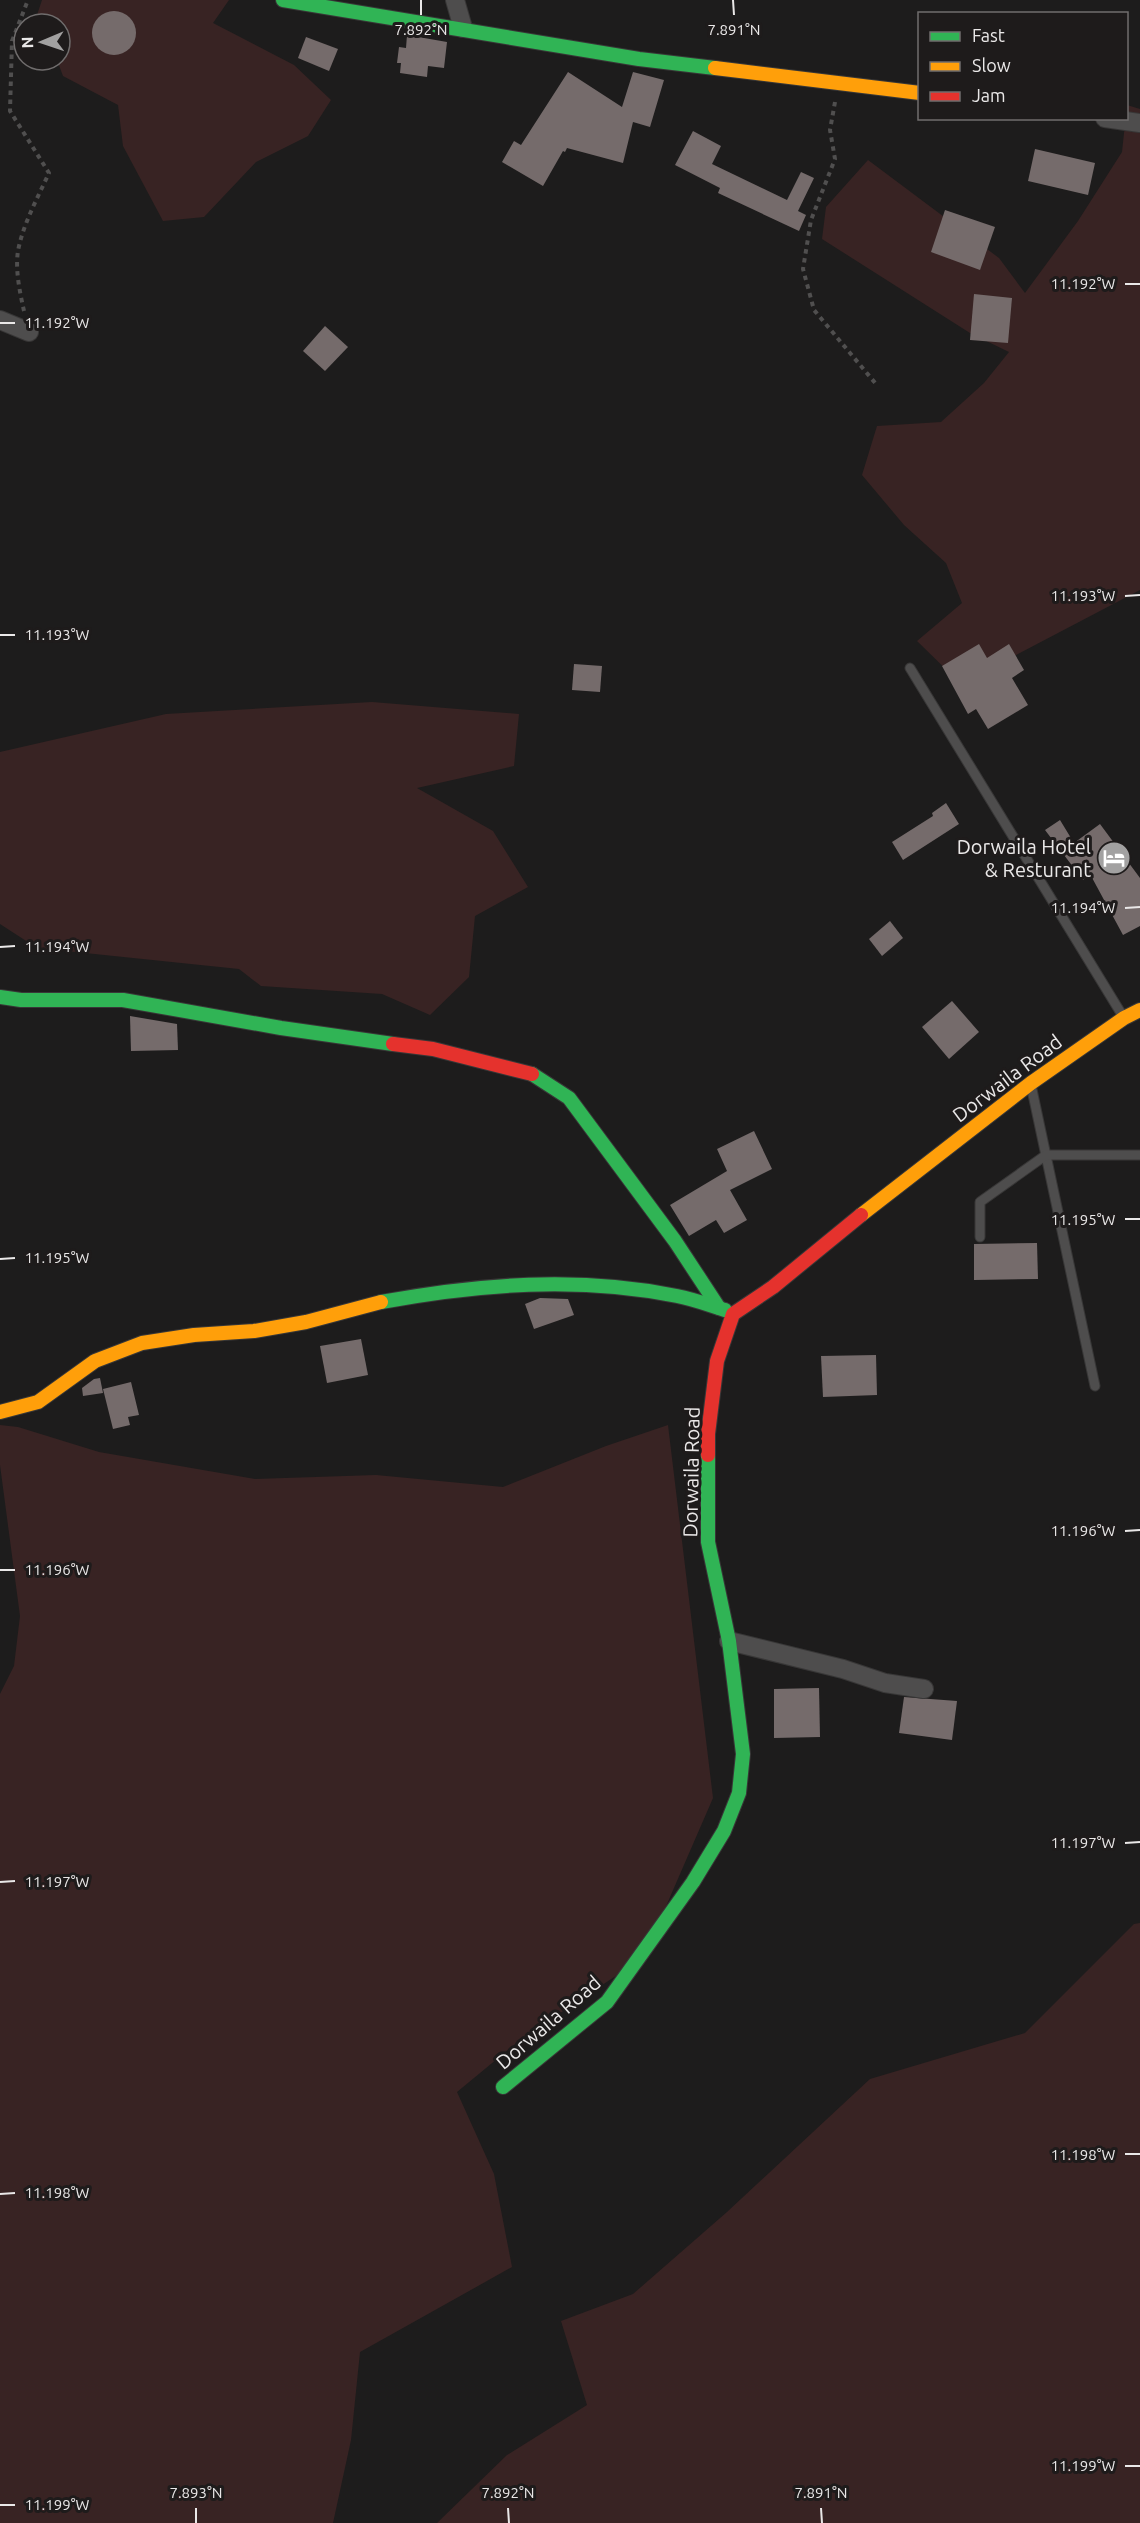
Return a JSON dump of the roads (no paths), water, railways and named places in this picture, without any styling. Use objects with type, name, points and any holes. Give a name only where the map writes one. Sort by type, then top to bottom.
[{"type":"street","points":[[283,0],[463,28],[639,59],[918,93]]},
{"type":"street","points":[[455,0],[463,28]]},
{"type":"street","points":[[1119,120],[1140,123]]},
{"type":"street","points":[[0,320],[29,332]]},
{"type":"street","points":[[0,997],[21,1000],[123,1000],[281,1028],[433,1049],[529,1072],[569,1098],[675,1241],[719,1308]]},
{"type":"street","name":"Dorwaila Road","points":[[503,2087],[607,2002],[693,1882],[724,1830],[739,1793],[743,1754],[729,1641],[708,1542],[708,1434],[717,1361],[733,1314],[773,1287],[867,1210],[1031,1083],[1124,1018],[1140,1010]]},
{"type":"street","points":[[0,1412],[38,1402],[95,1361],[142,1343],[194,1335],[254,1331],[306,1322],[378,1303],[448,1290],[537,1284],[615,1287],[678,1296],[733,1314]]},
{"type":"street","points":[[729,1641],[843,1669],[885,1683],[924,1689]]},
{"type":"lane","points":[[910,668],[1124,1018]]},
{"type":"lane","points":[[1031,1083],[1095,1386]]},
{"type":"lane","points":[[981,1237],[980,1203],[1046,1155],[1140,1155]]},
{"type":"place","name":"Dorwaila Hotel & Resturant","points":[[1114,858]]}]
